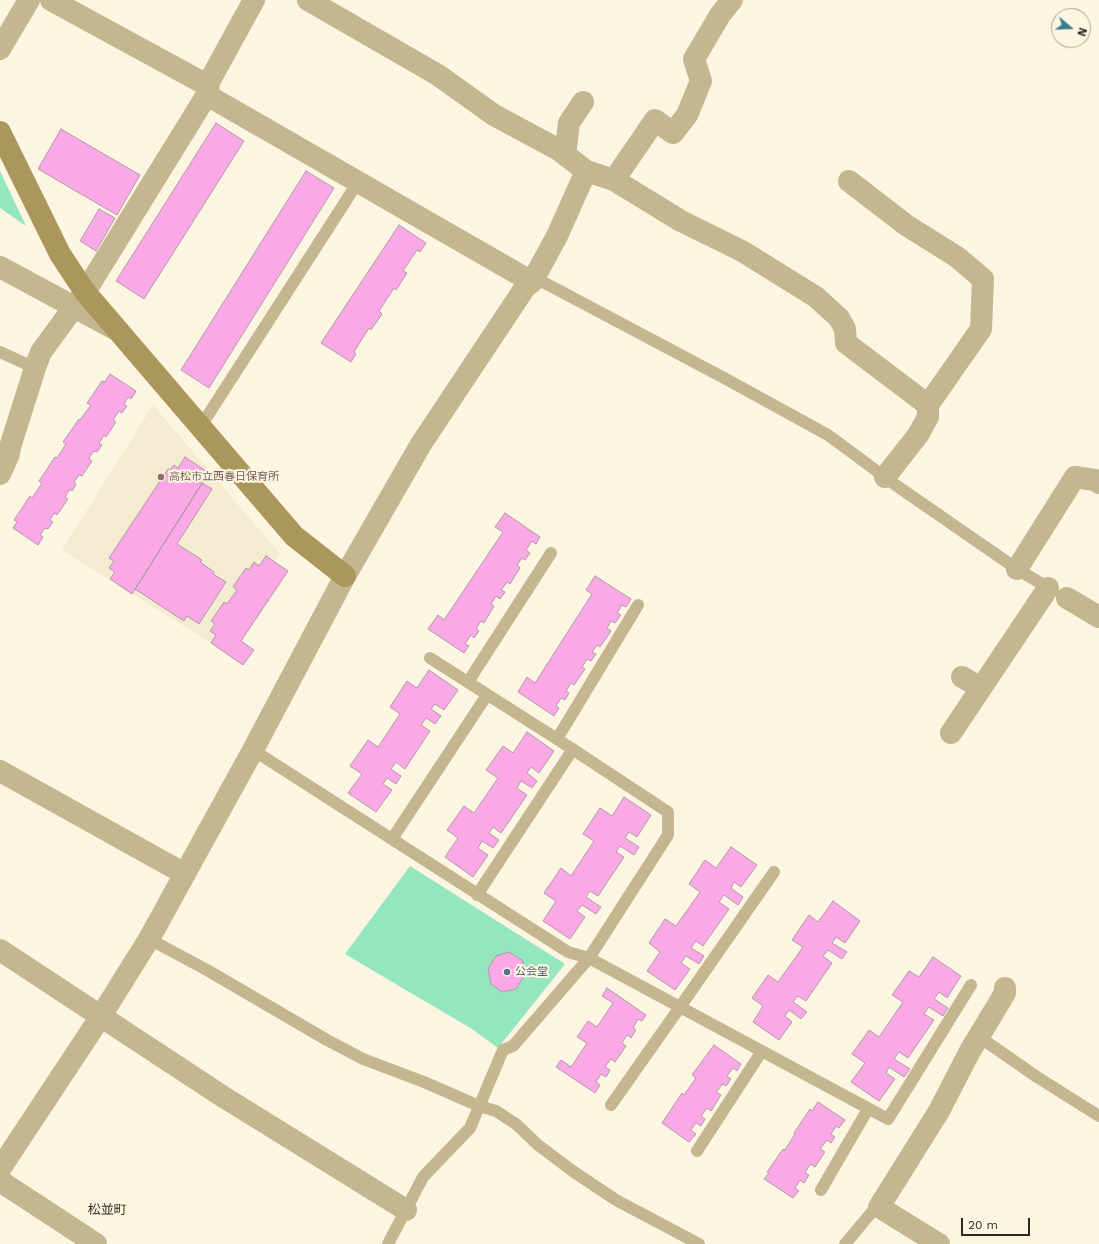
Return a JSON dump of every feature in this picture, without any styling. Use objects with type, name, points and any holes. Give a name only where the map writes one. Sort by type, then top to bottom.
[{"type":"street","points":[[0,49],[29,0]]},
{"type":"street","points":[[51,0],[205,84],[212,98],[532,282]]},
{"type":"street","points":[[0,474],[9,454],[41,352],[80,300],[208,92],[209,82],[254,0]]},
{"type":"street","points":[[308,0],[438,75],[494,115],[559,150],[586,171],[614,180],[681,221],[742,251],[816,297],[839,318],[845,329],[846,343],[928,405]]},
{"type":"street","points":[[614,180],[654,120],[673,133],[687,114],[701,81],[694,59],[720,15],[732,0]]},
{"type":"street","points":[[565,155],[569,123],[583,102]]},
{"type":"street","points":[[0,132],[60,254],[80,300]]},
{"type":"street","points":[[0,1169],[101,1016],[149,939],[345,576],[421,444],[526,286],[532,282],[557,236],[586,171]]},
{"type":"street","points":[[849,180],[906,225],[957,257],[983,279],[981,328],[928,405],[928,417],[918,434],[885,477]]},
{"type":"street","points":[[0,267],[80,300],[115,329],[201,426],[294,536],[345,576]]},
{"type":"street","points":[[1017,569],[1074,477],[1095,480],[1099,483]]},
{"type":"street","points":[[951,733],[1048,588]]},
{"type":"street","points":[[1067,598],[1099,617]]},
{"type":"street","points":[[962,677],[981,688]]},
{"type":"street","points":[[0,771],[185,874]]},
{"type":"street","points":[[0,950],[222,1096],[406,1210]]},
{"type":"street","points":[[939,1244],[879,1207],[939,1110],[978,1036],[1005,993],[1005,988]]},
{"type":"street","points":[[0,1181],[96,1244]]},
{"type":"lane","points":[[201,426],[358,182]]},
{"type":"lane","points":[[532,282],[543,282],[733,382],[828,435],[885,477],[1017,569],[1067,598]]},
{"type":"lane","points":[[0,352],[35,368]]},
{"type":"lane","points":[[468,682],[551,553]]},
{"type":"lane","points":[[557,739],[638,605]]},
{"type":"lane","points":[[388,1244],[423,1177],[470,1128],[503,1050],[513,1046],[588,958],[668,835],[668,812],[430,658]]},
{"type":"lane","points":[[392,839],[487,695]]},
{"type":"lane","points":[[478,895],[572,749]]},
{"type":"lane","points":[[252,750],[568,952],[588,958],[888,1119],[971,985]]},
{"type":"lane","points":[[611,1105],[774,872]]},
{"type":"lane","points":[[149,939],[207,970],[327,1040],[363,1059],[424,1082],[479,1106],[496,1111],[516,1124],[544,1149],[574,1172],[616,1200],[699,1244]]},
{"type":"lane","points":[[978,1036],[1037,1077],[1099,1116]]},
{"type":"lane","points":[[697,1151],[762,1052]]},
{"type":"lane","points":[[821,1190],[868,1109]]},
{"type":"lane","points":[[845,1244],[871,1213],[879,1207]]},
{"type":"shaded area","name":"高松市立西春日保育所","points":[[153,405],[280,554],[274,562],[288,571],[241,641],[254,650],[243,665],[211,643],[62,550]]},
{"type":"green space","points":[[0,171],[26,226],[0,208]]},
{"type":"green space","points":[[410,866],[565,964],[498,1048],[472,1029],[345,954]]},
{"type":"building","points":[[216,123],[244,141],[144,299],[116,281]]},
{"type":"building","points":[[61,129],[140,175],[117,215],[38,169]]},
{"type":"building","points":[[306,171],[334,188],[209,388],[181,370]]},
{"type":"building","points":[[99,209],[115,218],[96,251],[80,241]]},
{"type":"building","points":[[399,225],[426,243],[420,252],[417,250],[403,271],[407,273],[396,290],[394,288],[379,311],[382,314],[371,330],[369,328],[354,352],[356,354],[351,362],[321,343]]},
{"type":"building","points":[[110,374],[136,391],[131,399],[128,397],[124,404],[127,406],[122,413],[119,411],[113,420],[116,422],[106,437],[104,435],[99,443],[102,445],[97,452],[94,451],[89,458],[92,461],[82,476],[79,475],[74,482],[76,484],[72,491],[70,489],[65,497],[68,499],[57,515],[54,513],[50,520],[53,522],[48,529],[45,528],[40,535],[43,537],[38,545],[13,528],[17,522],[14,520],[30,496],[32,498],[42,483],[39,481],[55,457],[57,458],[66,444],[63,442],[91,405],[87,403],[102,381],[105,382]]},
{"type":"building","points":[[185,457],[209,473],[132,594],[110,579],[115,572],[109,568],[114,561],[109,558],[168,469],[170,470],[174,465],[178,468]]},
{"type":"building","points":[[202,483],[212,489],[177,544],[202,560],[200,562],[214,572],[213,574],[226,582],[199,624],[187,616],[184,621],[135,589]]},
{"type":"building","points":[[505,513],[540,537],[536,544],[532,541],[526,550],[530,553],[525,560],[522,558],[517,565],[520,568],[510,584],[507,582],[501,590],[505,592],[500,599],[496,596],[491,604],[494,606],[484,623],[481,621],[476,629],[479,631],[474,638],[471,635],[465,644],[469,646],[464,653],[428,629],[438,615],[444,620],[503,532],[495,527]]},
{"type":"building","points":[[266,556],[288,571],[241,641],[254,650],[243,665],[211,643],[216,635],[210,631],[215,624],[211,621],[224,602],[227,604],[237,590],[233,587],[246,568],[249,570],[254,562],[259,566]]},
{"type":"building","points":[[595,576],[631,599],[626,607],[622,605],[617,613],[621,615],[615,623],[611,621],[607,628],[611,631],[600,647],[597,645],[592,652],[596,654],[591,661],[587,659],[582,667],[585,669],[574,685],[571,683],[566,691],[569,693],[565,700],[561,698],[556,706],[559,708],[554,716],[518,692],[527,677],[535,683],[592,594],[586,590]]},
{"type":"building","points":[[429,670],[458,690],[444,710],[435,704],[431,709],[441,716],[435,724],[426,718],[421,725],[430,731],[405,769],[396,762],[391,769],[401,776],[396,784],[387,778],[383,784],[392,790],[376,812],[348,793],[362,774],[350,766],[368,740],[378,747],[400,714],[390,707],[407,681],[417,688]]},
{"type":"building","points":[[527,732],[554,751],[539,773],[531,767],[527,773],[537,781],[532,788],[521,781],[517,788],[527,795],[501,833],[493,827],[489,833],[499,840],[493,848],[482,841],[478,848],[488,855],[473,877],[445,857],[458,838],[447,830],[464,806],[474,813],[498,778],[486,770],[503,746],[513,753]]},
{"type":"building","points":[[624,797],[651,815],[637,837],[629,832],[625,838],[639,847],[634,855],[620,846],[616,852],[624,857],[598,896],[590,891],[586,897],[601,907],[596,914],[582,905],[577,911],[585,917],[570,939],[543,921],[556,901],[544,893],[561,868],[571,876],[594,841],[583,834],[600,808],[612,816]]},
{"type":"building","points":[[731,847],[757,865],[741,887],[734,882],[731,888],[743,897],[738,905],[724,895],[719,902],[729,909],[703,946],[696,941],[691,948],[704,956],[699,964],[686,956],[681,963],[690,969],[675,990],[647,971],[660,952],[649,943],[665,919],[676,926],[700,892],[689,884],[705,860],[716,868]]},
{"type":"building","points":[[833,901],[860,921],[845,943],[836,937],[832,943],[847,952],[842,959],[828,950],[823,956],[832,963],[806,1001],[798,996],[793,1002],[807,1012],[801,1019],[789,1010],[785,1016],[792,1022],[779,1040],[753,1022],[763,1006],[752,998],[768,975],[778,982],[803,947],[792,940],[809,915],[818,922]]},
{"type":"building","name":"公会堂","points":[[509,952],[523,961],[525,975],[516,989],[502,992],[491,984],[488,969],[496,956]]},
{"type":"building","points":[[933,957],[961,976],[947,998],[939,992],[934,999],[948,1008],[943,1016],[929,1007],[924,1014],[934,1020],[908,1058],[899,1052],[894,1059],[910,1069],[904,1077],[889,1067],[886,1073],[895,1079],[879,1101],[851,1082],[865,1063],[852,1054],[869,1030],[879,1037],[903,1002],[892,995],[909,971],[919,977]]},
{"type":"building","points":[[607,988],[646,1015],[642,1021],[638,1019],[633,1028],[636,1030],[631,1038],[627,1035],[622,1043],[626,1046],[615,1062],[611,1059],[605,1067],[610,1070],[606,1077],[601,1074],[596,1082],[600,1085],[595,1093],[556,1067],[561,1060],[571,1067],[587,1043],[577,1037],[588,1021],[597,1027],[613,1003],[602,996]]},
{"type":"building","points":[[714,1045],[741,1064],[737,1071],[733,1068],[727,1076],[731,1079],[726,1086],[723,1084],[716,1092],[721,1095],[711,1111],[707,1108],[701,1116],[705,1119],[701,1126],[696,1123],[691,1130],[696,1134],[689,1142],[662,1123],[682,1093],[684,1095],[696,1078],[692,1075]]},
{"type":"building","points":[[818,1102],[845,1120],[839,1128],[836,1126],[831,1134],[835,1137],[831,1143],[827,1140],[820,1149],[825,1152],[815,1167],[810,1164],[805,1173],[809,1175],[804,1183],[800,1180],[795,1188],[799,1191],[793,1198],[764,1179],[769,1173],[767,1172],[783,1149],[785,1150],[810,1109],[812,1111]]},
{"type":"place","name":"高松市立西春日保育所","points":[[161,477]]},
{"type":"place","name":"公会堂","points":[[507,972]]},
{"type":"district","name":"松並町","points":[[107,1210]]}]
